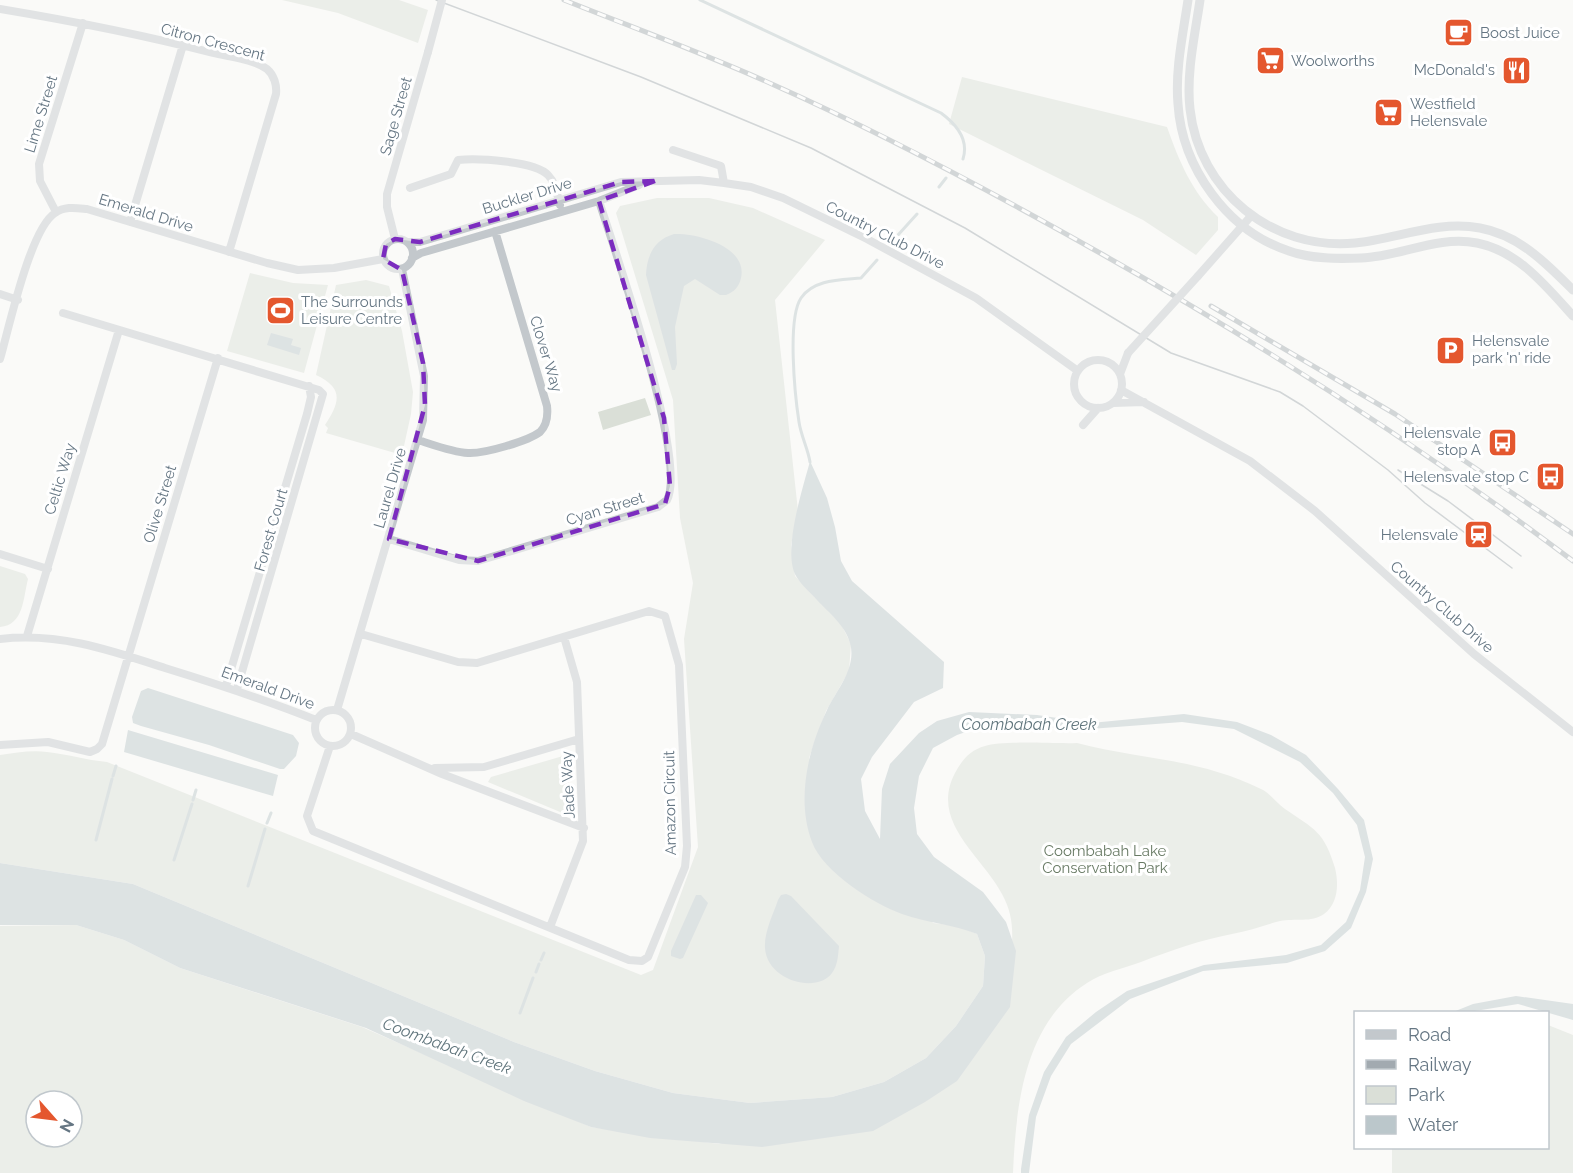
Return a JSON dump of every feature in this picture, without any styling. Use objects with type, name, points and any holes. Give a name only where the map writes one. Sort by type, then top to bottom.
[{"type":"street","name":"Sage Street","points":[[395,239],[387,207],[387,194],[442,0]]},
{"type":"street","points":[[1188,0],[1177,90],[1183,138],[1194,165],[1209,190],[1244,225],[1269,244],[1291,252],[1318,257],[1363,258],[1442,242],[1477,243],[1504,253],[1529,270],[1573,316]]},
{"type":"street","points":[[1200,0],[1189,94],[1195,135],[1203,159],[1216,180],[1251,216],[1292,237],[1324,243],[1369,241],[1448,225],[1482,228],[1506,236],[1524,246],[1573,290]]},
{"type":"street","name":"Citron Crescent","points":[[0,9],[83,23],[183,45],[258,65],[269,71],[275,82],[274,100],[229,252]]},
{"type":"street","name":"Lime Street","points":[[56,212],[40,181],[39,164],[83,23]]},
{"type":"street","points":[[130,222],[183,45]]},
{"type":"street","points":[[673,150],[721,166],[724,183]]},
{"type":"street","points":[[411,188],[451,174],[458,160],[488,158],[545,172],[553,182],[562,212]]},
{"type":"street","name":"Buckler Drive","points":[[408,242],[420,242],[621,182],[699,180],[724,183]]},
{"type":"street","name":"Buckler Drive","points":[[412,258],[421,253],[599,201],[635,185],[655,181]]},
{"type":"street","name":"Country Club Drive","points":[[724,183],[751,187],[783,198],[867,239],[976,298],[1078,371]]},
{"type":"street","name":"Cyan Street","points":[[389,539],[459,560],[478,561],[658,507],[667,500],[670,486],[664,418],[599,201]]},
{"type":"street","name":"Emerald Drive","points":[[56,212],[77,208],[298,270],[334,268],[383,259]]},
{"type":"street","points":[[0,359],[36,238],[44,223],[56,212]]},
{"type":"street","points":[[1112,364],[1128,353],[1251,216]]},
{"type":"street","name":"Clover Way","points":[[418,440],[473,453],[524,439],[541,431],[546,423],[547,406],[495,231]]},
{"type":"street","points":[[395,239],[408,242],[412,249],[412,258],[402,269],[393,269],[383,259],[386,244],[395,239]]},
{"type":"street","name":"Laurel Drive","points":[[337,710],[418,440],[425,405],[424,376],[402,269]]},
{"type":"street","points":[[0,294],[18,300]]},
{"type":"street","points":[[63,313],[309,386]]},
{"type":"street","name":"Celtic Way","points":[[27,636],[119,330]]},
{"type":"street","points":[[1113,403],[1122,390],[1120,374],[1128,353]]},
{"type":"street","name":"Olive Street","points":[[0,745],[48,742],[85,751],[97,749],[104,738],[218,358]]},
{"type":"street","points":[[1098,408],[1087,405],[1078,398],[1075,389],[1078,371],[1086,363],[1098,360],[1112,364],[1120,374]]},
{"type":"street","name":"Forest Court","points":[[226,686],[307,414],[311,397],[309,386]]},
{"type":"street","name":"Forest Court","points":[[237,689],[323,400],[323,394],[309,386]]},
{"type":"street","name":"Country Club Drive","points":[[1122,390],[1250,461],[1315,511],[1474,654],[1573,732]]},
{"type":"street","points":[[1087,405],[1083,425],[1098,408],[1113,403],[1146,402]]},
{"type":"street","points":[[0,554],[48,569]]},
{"type":"street","name":"Amazon Circuit","points":[[330,746],[307,816],[313,831],[628,960],[642,961],[652,951],[685,867],[687,846],[679,665],[668,620],[657,612],[649,612],[484,662],[467,663],[361,634]]},
{"type":"street","name":"Emerald Drive","points":[[0,639],[27,636],[64,639],[237,689],[316,720]]},
{"type":"street","name":"Jade Way","points":[[550,927],[581,850],[584,828],[576,676],[564,637]]},
{"type":"street","points":[[328,710],[337,710],[348,716],[352,728],[351,734],[343,744],[330,746],[318,739],[315,733],[316,720],[328,710]]},
{"type":"street","points":[[351,734],[559,821],[584,828]]},
{"type":"street","points":[[434,768],[484,767],[579,739]]},
{"type":"highlighted area","points":[[655,181],[599,201],[664,418],[670,486],[665,504],[478,561],[389,539],[425,405],[423,363],[402,270],[383,259],[386,244],[395,239],[420,242],[621,182]]},
{"type":"green space","points":[[282,0],[399,0],[428,10],[418,43],[338,13]]},
{"type":"green space","points":[[962,77],[1167,127],[1187,175],[1201,197],[1218,217],[1218,230],[1196,255],[1143,220],[949,124]]},
{"type":"green space","points":[[657,198],[709,198],[753,208],[825,240],[775,300],[798,511],[791,545],[795,576],[841,624],[851,644],[849,671],[826,711],[809,758],[933,923],[958,926],[977,934],[985,956],[983,986],[956,1026],[926,1058],[884,1082],[832,1097],[750,1103],[673,1093],[595,1071],[514,1042],[133,884],[0,863],[0,755],[35,751],[62,754],[107,762],[641,975],[653,970],[698,847],[684,639],[693,583],[680,518],[673,400],[616,213],[620,206]]},
{"type":"green space","name":"The Surrounds Leisure Centre","points":[[250,273],[293,283],[328,285],[304,373],[227,351]]},
{"type":"green space","points":[[366,280],[389,286],[402,331],[413,392],[411,414],[402,455],[326,433],[328,428],[325,425],[334,409],[337,396],[331,385],[316,375],[336,285]]},
{"type":"green space","points":[[645,398],[651,415],[603,430],[598,412]]},
{"type":"green space","points":[[0,566],[25,574],[28,579],[18,616],[8,625],[0,627]]},
{"type":"green space","name":"Coombabah Lake Conservation Park","points":[[1077,743],[1192,765],[1238,779],[1264,791],[1317,832],[1327,846],[1337,881],[1332,905],[1319,917],[1280,921],[1187,946],[1099,976],[1066,1000],[1049,1020],[1027,1068],[1017,1120],[1013,1173],[0,1173],[0,926],[76,925],[124,940],[180,968],[362,1027],[591,1127],[719,1144],[915,1094],[1012,943],[1008,906],[993,880],[953,823],[949,807],[949,791],[955,773],[967,756],[975,750],[993,744]]},
{"type":"green space","points":[[563,756],[568,760],[570,810],[565,814],[488,782],[491,777]]},
{"type":"green space","points":[[1549,1025],[1573,1035],[1573,1173],[1392,1173],[1392,1149],[1549,1149]]},
{"type":"water","points":[[674,234],[708,239],[729,250],[737,258],[741,267],[741,278],[736,289],[726,295],[720,295],[695,279],[684,286],[675,327],[677,364],[675,370],[672,370],[646,275],[653,249],[661,240]]},
{"type":"water","points":[[271,333],[293,339],[291,345],[301,348],[299,355],[267,345]]},
{"type":"water","name":"Coombabah Creek","points":[[810,461],[827,498],[841,561],[852,581],[944,662],[943,688],[914,702],[872,757],[861,779],[865,811],[880,839],[882,789],[890,764],[919,733],[937,721],[969,712],[1037,715],[1091,723],[1184,714],[1237,722],[1271,735],[1306,755],[1364,820],[1373,859],[1366,892],[1351,928],[1325,951],[1287,963],[1203,971],[1130,999],[1071,1044],[1051,1076],[1036,1117],[1029,1173],[1021,1173],[1021,1169],[1029,1115],[1044,1072],[1066,1037],[1096,1012],[1127,991],[1204,965],[1286,955],[1321,945],[1346,922],[1360,890],[1365,857],[1357,825],[1333,793],[1300,762],[1234,729],[1182,722],[1090,729],[986,725],[957,735],[933,748],[919,776],[914,808],[917,834],[934,857],[983,892],[1006,922],[1016,951],[1010,1007],[957,1081],[925,1102],[873,1131],[762,1147],[650,1138],[591,1127],[524,1101],[366,1028],[180,968],[124,940],[76,925],[0,925],[0,863],[133,884],[514,1042],[595,1071],[673,1093],[750,1103],[832,1097],[884,1082],[926,1058],[956,1026],[983,986],[985,956],[977,934],[902,914],[864,895],[827,864],[812,842],[805,809],[806,775],[814,741],[827,710],[845,678],[851,661],[851,652],[848,637],[844,631],[801,583],[792,565],[792,536]]},
{"type":"water","points":[[148,688],[293,735],[299,743],[296,756],[284,769],[280,769],[133,723],[132,717],[141,691]]},
{"type":"water","points":[[128,730],[278,775],[273,796],[124,752]]},
{"type":"water","points":[[696,895],[701,895],[708,903],[683,958],[680,959],[671,956],[671,951]]},
{"type":"water","points":[[781,895],[791,896],[839,946],[832,973],[815,983],[794,981],[783,976],[774,969],[768,959],[765,948],[767,930],[778,900]]},
{"type":"water","points":[[1516,996],[1573,1004],[1573,1020],[1549,1013],[1549,1011],[1518,1004],[1475,1011],[1456,1011],[1473,1004]]},
{"type":"waterway","points":[[700,0],[941,113],[952,122],[963,139],[963,159]]},
{"type":"waterway","points":[[939,187],[946,178]]},
{"type":"waterway","points":[[898,235],[917,214]]},
{"type":"waterway","points":[[810,462],[800,427],[796,395],[793,340],[797,308],[801,298],[813,287],[837,280],[861,278],[877,260]]},
{"type":"waterway","points":[[113,776],[116,766]]},
{"type":"waterway","points":[[96,840],[112,779]]},
{"type":"waterway","points":[[193,800],[196,790]]},
{"type":"waterway","points":[[174,860],[192,804]]},
{"type":"waterway","points":[[267,823],[271,813]]},
{"type":"waterway","points":[[248,886],[265,829]]},
{"type":"waterway","points":[[541,960],[544,953]]},
{"type":"waterway","points":[[536,972],[539,964]]},
{"type":"waterway","points":[[520,1013],[533,978]]},
{"type":"tram line","points":[[436,0],[641,77],[811,148],[965,228],[1171,353],[1280,392],[1303,406],[1388,470],[1425,503],[1512,568]]},
{"type":"tram line","points":[[1398,470],[1448,501],[1521,556]]},
{"type":"railway","points":[[564,0],[722,63],[816,104],[939,165],[1060,231],[1162,288],[1342,399],[1459,478],[1573,561]]},
{"type":"railway","points":[[1211,306],[1395,414],[1573,534]]},
{"type":"place","name":"Boost Juice","points":[[1459,33]]},
{"type":"place","name":"Woolworths","points":[[1270,61]]},
{"type":"place","name":"McDonald's","points":[[1516,70]]},
{"type":"place","name":"Westfield Helensvale","points":[[1389,113]]},
{"type":"place","name":"The Surrounds Leisure Centre","points":[[280,311]]},
{"type":"place","name":"Helensvale park 'n' ride","points":[[1451,350]]},
{"type":"place","name":"Helensvale stop A","points":[[1502,442]]},
{"type":"place","name":"Helensvale stop C","points":[[1550,477]]},
{"type":"place","name":"Helensvale","points":[[1479,535]]}]
